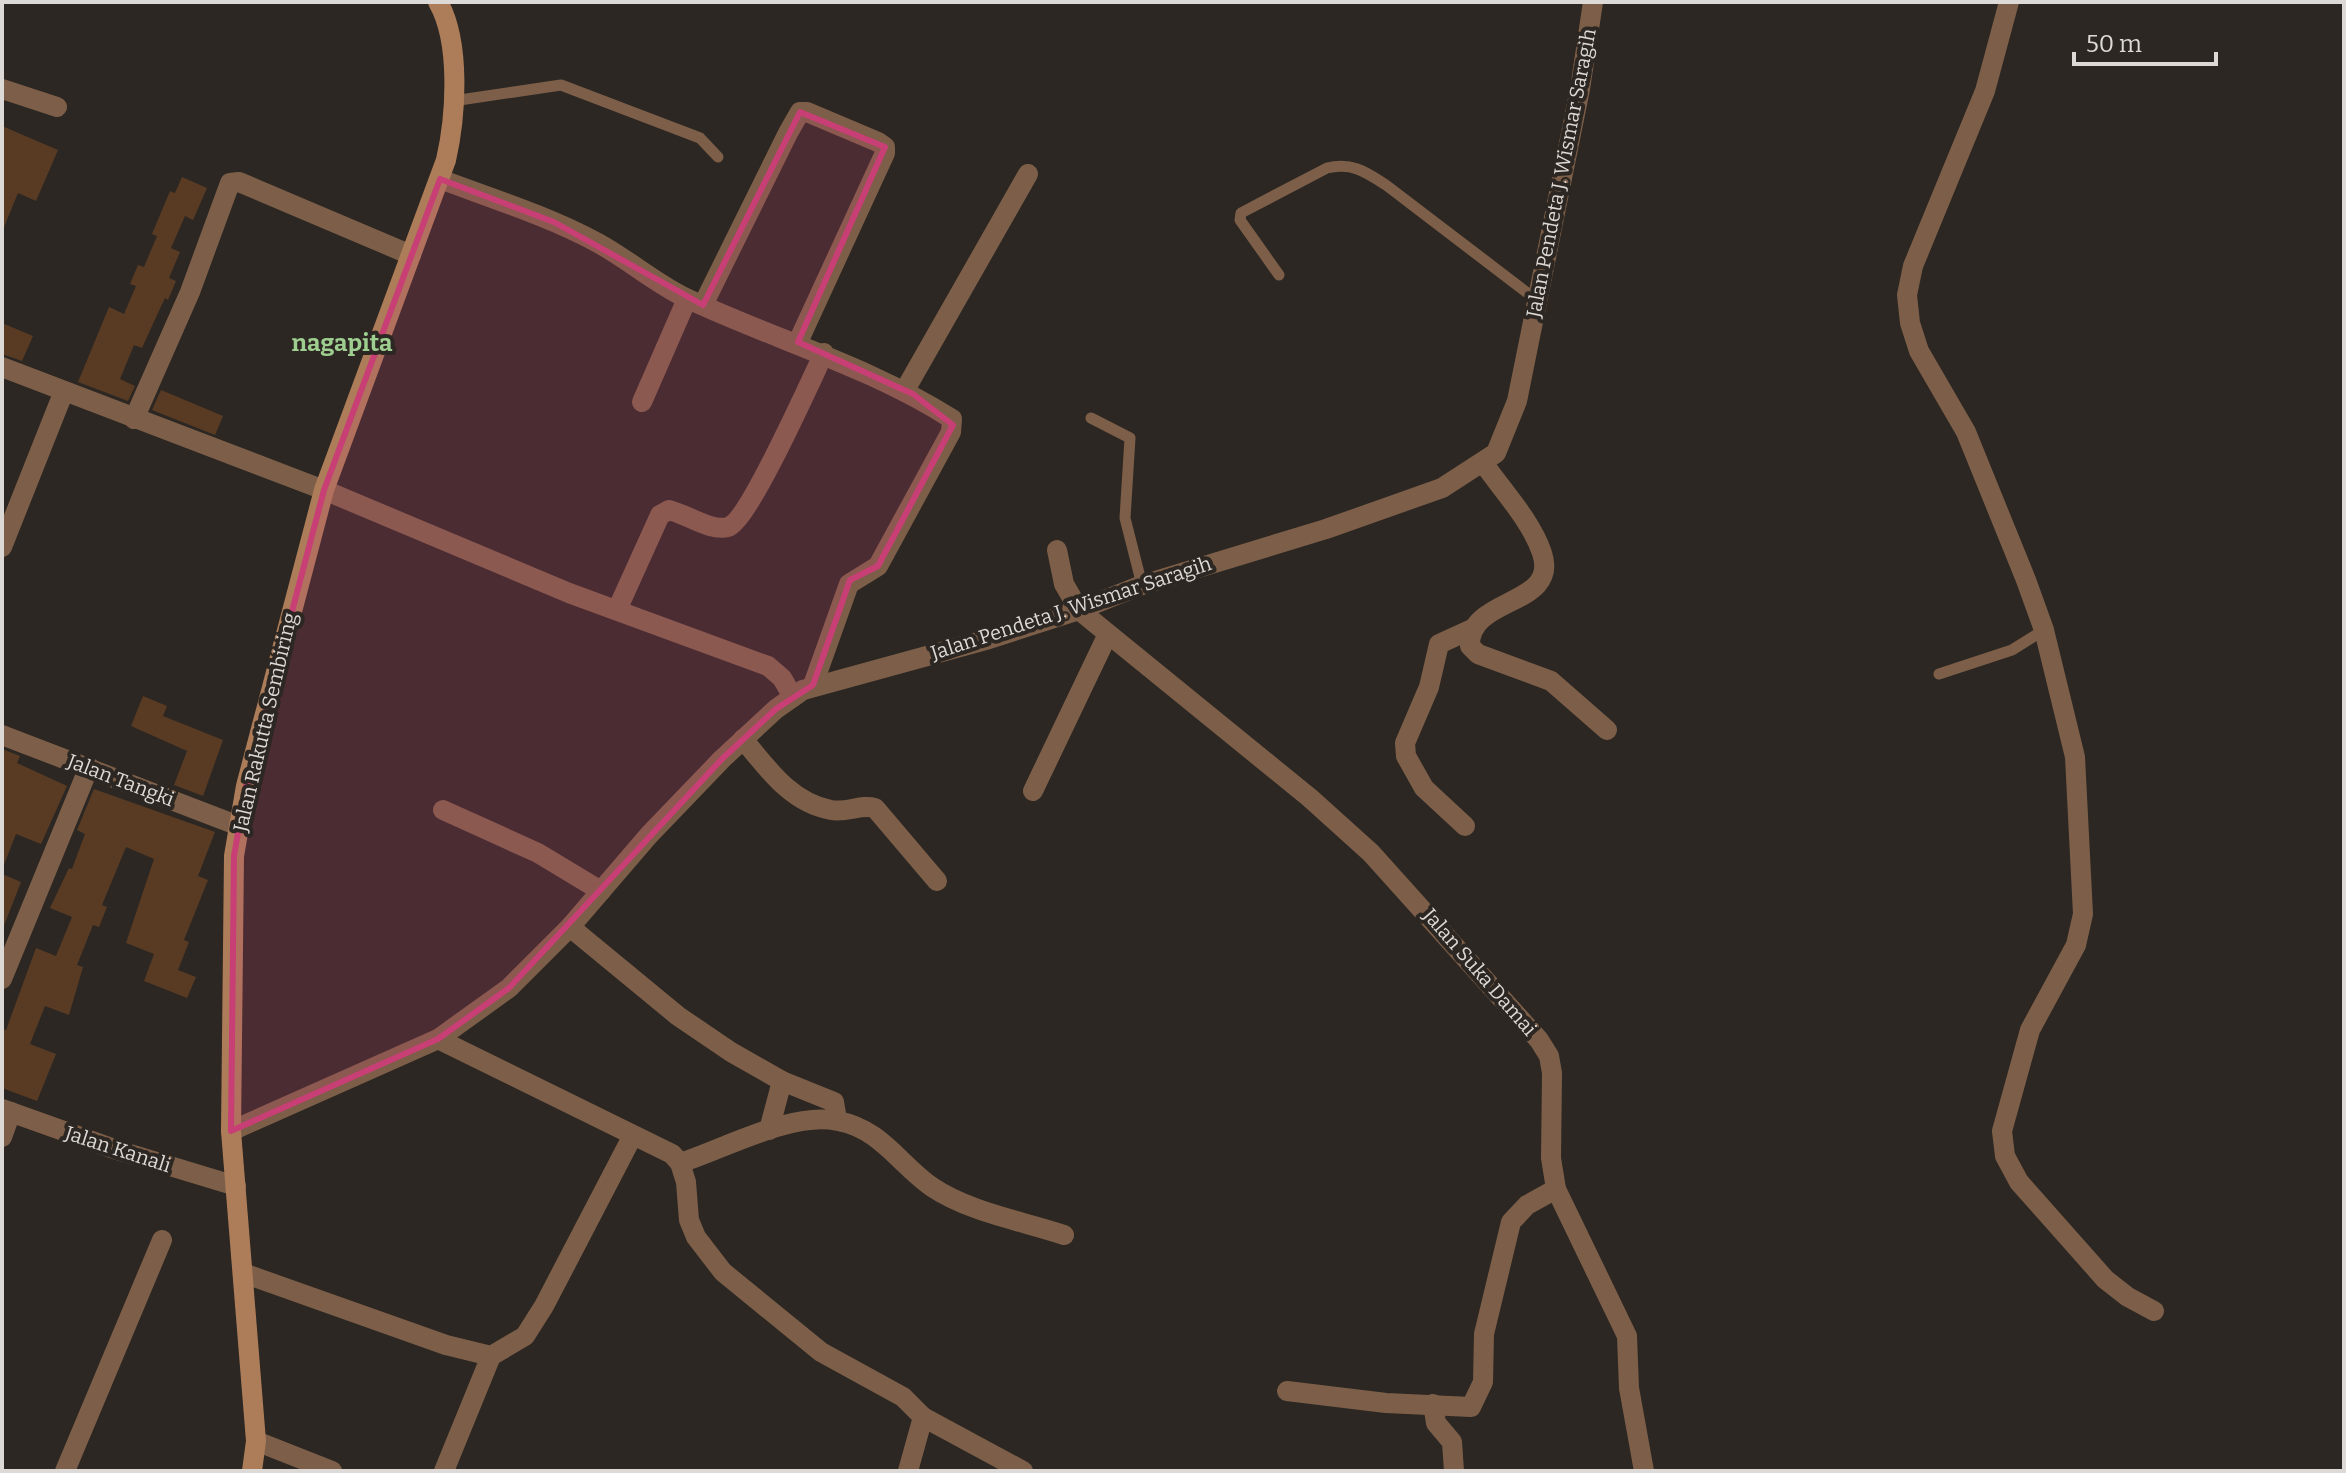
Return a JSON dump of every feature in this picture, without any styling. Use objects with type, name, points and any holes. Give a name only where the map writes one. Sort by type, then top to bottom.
[{"type":"main road","name":"Jalan Rakutta Sembiring","points":[[252,1471],[256,1441],[231,1131],[234,856],[324,490],[440,179],[454,127],[451,34],[438,2]]},
{"type":"street","name":"Jalan Pendeta J. Wismar Saragih","points":[[231,1131],[438,1039],[509,988],[570,927],[649,835],[743,739],[793,697],[813,685],[989,639],[1079,610],[1142,585],[1326,529],[1442,488],[1484,464],[1496,453],[1508,431],[1538,301],[1580,89],[1593,2]]},
{"type":"street","points":[[2009,2],[1985,91],[1913,266],[1907,295],[1910,323],[1919,351],[1966,432],[2044,630],[2075,757],[2083,914],[2076,945],[2030,1030],[2002,1140],[2011,1171],[2019,1182],[2105,1279],[2128,1297],[2154,1311]]},
{"type":"street","points":[[2,89],[57,107]]},
{"type":"street","points":[[642,402],[788,133],[800,112],[807,112],[878,142],[885,147],[885,153],[798,342]]},
{"type":"street","points":[[905,390],[1028,174]]},
{"type":"street","points":[[440,179],[566,228],[600,244],[643,275],[695,302],[824,353],[905,390],[952,419],[953,425],[878,566],[849,584],[813,685]]},
{"type":"street","points":[[134,419],[190,292],[230,183],[239,182],[411,255]]},
{"type":"street","points":[[617,610],[660,515],[669,510],[717,528],[736,522],[753,497],[824,353]]},
{"type":"street","points":[[2,367],[324,490],[617,610],[768,666],[782,678],[793,697]]},
{"type":"street","points":[[2,547],[64,391]]},
{"type":"street","points":[[1484,464],[1534,536],[1543,557],[1544,571],[1542,581],[1533,589],[1482,617],[1474,628],[1470,646],[1478,654],[1551,681],[1607,730]]},
{"type":"street","points":[[1057,550],[1064,584],[1079,610]]},
{"type":"street","name":"Jalan Suka Damai","points":[[1079,610],[1107,636],[1184,694],[1371,853],[1423,906],[1539,1040],[1549,1056],[1552,1073],[1551,1158],[1556,1189],[1627,1336],[1629,1388],[1644,1471]]},
{"type":"street","points":[[1465,826],[1411,770],[1405,743],[1429,687],[1439,644],[1474,628]]},
{"type":"street","points":[[1033,791],[1107,636]]},
{"type":"street","name":"Jalan Tangki","points":[[2,735],[239,826]]},
{"type":"street","points":[[743,739],[783,786],[804,799],[827,809],[875,808],[937,881]]},
{"type":"street","points":[[2,979],[89,767]]},
{"type":"street","points":[[443,810],[538,853],[601,891]]},
{"type":"street","points":[[570,927],[678,1016],[782,1081],[828,1096],[834,1102],[837,1120]]},
{"type":"street","points":[[438,1039],[672,1154],[680,1163],[696,1237],[723,1272],[821,1352],[903,1397],[923,1417],[1023,1471]]},
{"type":"street","points":[[769,1130],[782,1081]]},
{"type":"street","points":[[2,1137],[7,1110]]},
{"type":"street","name":"Jalan Kanali","points":[[7,1110],[117,1150],[236,1186]]},
{"type":"street","points":[[680,1163],[769,1130],[837,1120],[882,1140],[932,1187],[955,1200],[1064,1235]]},
{"type":"street","points":[[444,1471],[491,1356],[525,1336],[538,1316],[632,1137]]},
{"type":"street","points":[[1287,1391],[1336,1399],[1471,1407],[1483,1382],[1484,1334],[1511,1222],[1527,1205],[1556,1189]]},
{"type":"street","points":[[65,1471],[162,1240]]},
{"type":"street","points":[[243,1273],[446,1345],[491,1356]]},
{"type":"street","points":[[1433,1404],[1436,1423],[1452,1442],[1454,1471]]},
{"type":"street","points":[[908,1471],[923,1417]]},
{"type":"street","points":[[256,1441],[332,1471]]},
{"type":"lane","points":[[453,101],[561,85],[700,138],[718,157]]},
{"type":"lane","points":[[1279,275],[1240,220],[1241,213],[1327,168],[1342,165],[1360,168],[1386,185],[1538,301]]},
{"type":"lane","points":[[1091,418],[1130,438],[1125,518],[1142,585]]},
{"type":"lane","points":[[1939,674],[2012,650],[2044,630]]},
{"type":"highlighted area","points":[[800,112],[885,147],[798,342],[913,394],[953,425],[878,566],[850,580],[813,685],[776,709],[722,759],[509,988],[438,1039],[231,1131],[234,856],[246,786],[324,490],[440,179],[554,222],[703,305]]},
{"type":"building","points":[[2,126],[58,150],[36,201],[18,193],[2,232]]},
{"type":"building","points":[[182,177],[207,188],[193,220],[185,216],[171,248],[180,252],[169,278],[176,281],[168,300],[165,298],[142,348],[134,345],[120,379],[135,386],[128,401],[78,382],[109,307],[124,314],[136,286],[130,284],[138,265],[144,267],[157,236],[152,234],[170,191],[175,193]]},
{"type":"building","points":[[2,323],[33,336],[22,361],[2,354]]},
{"type":"building","points":[[161,390],[223,416],[215,435],[152,410]]},
{"type":"building","points":[[143,696],[167,706],[163,716],[223,740],[203,796],[174,785],[187,751],[131,726]]},
{"type":"building","points":[[2,749],[20,756],[17,763],[67,786],[41,844],[16,834],[3,867]]},
{"type":"building","points":[[94,789],[215,832],[198,876],[208,880],[184,940],[189,942],[178,970],[196,977],[187,998],[144,981],[154,954],[126,943],[154,859],[126,847],[102,905],[107,907],[99,927],[93,925],[77,965],[83,967],[69,1015],[45,1006],[30,1044],[56,1054],[37,1101],[2,1088],[2,1029],[6,1030],[36,948],[56,956],[72,917],[50,908],[69,868],[72,869],[85,834],[77,830]]},
{"type":"building","points":[[2,874],[21,882],[3,928],[2,928]]},
{"type":"district","name":"nagapita","points":[[342,343]]}]
